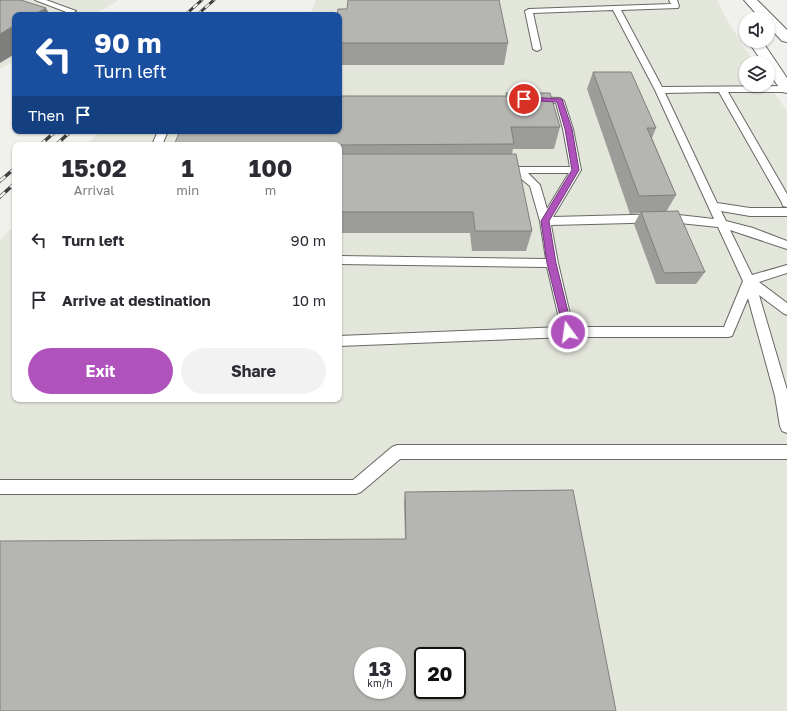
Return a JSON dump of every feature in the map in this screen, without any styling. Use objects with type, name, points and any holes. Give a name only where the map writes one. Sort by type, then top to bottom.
[{"type":"main road","points":[[744,0],[748,6],[787,38]]},
{"type":"main road","points":[[760,48],[787,89]]},
{"type":"lane","points":[[39,0],[72,11]]},
{"type":"lane","points":[[537,49],[529,11],[675,6],[673,0]]},
{"type":"lane","points":[[616,8],[659,90],[749,281],[782,396],[787,426]]},
{"type":"lane","points":[[659,90],[787,89]]},
{"type":"lane","points":[[722,90],[787,204]]},
{"type":"lane","points":[[524,99],[560,101],[568,129],[576,170],[545,221]]},
{"type":"lane","points":[[502,170],[576,170]]},
{"type":"lane","points":[[518,170],[535,185],[545,221],[552,263],[568,332]]},
{"type":"lane","points":[[714,206],[750,212],[787,212]]},
{"type":"lane","points":[[545,221],[670,218],[722,224],[749,231],[787,245]]},
{"type":"lane","points":[[342,260],[552,263]]},
{"type":"lane","points":[[749,281],[787,269]]},
{"type":"lane","points":[[749,281],[787,310]]},
{"type":"lane","points":[[342,341],[568,332],[728,332],[749,281]]},
{"type":"lane","points":[[0,487],[356,487],[397,452],[787,452]]},
{"type":"shaded area","points":[[0,0],[119,0],[98,12],[12,12],[12,63],[0,69]]},
{"type":"shaded area","points":[[316,0],[717,0],[739,39],[739,48],[745,48],[750,56],[739,56],[739,92],[774,92],[787,111],[787,711],[0,711],[0,241],[12,227],[12,402],[342,402],[342,142],[90,142],[97,134],[342,134],[342,12],[311,12]]},
{"type":"building","points":[[0,0],[21,0],[46,8],[39,12],[12,12],[12,27],[0,34]]},
{"type":"building","points":[[348,0],[499,0],[508,43],[342,43],[342,12],[338,12],[338,9],[347,9]]},
{"type":"building","points":[[593,72],[631,72],[656,128],[647,128],[676,195],[639,196]]},
{"type":"building","points":[[506,93],[550,93],[560,127],[511,127],[514,144],[342,145],[342,142],[175,142],[179,134],[342,134],[342,96],[507,96]]},
{"type":"building","points":[[342,154],[516,154],[532,231],[475,231],[473,212],[342,212]]},
{"type":"building","points":[[678,211],[705,272],[664,273],[641,212]]},
{"type":"building","points":[[573,490],[616,711],[0,711],[0,541],[406,539],[405,492]]},
{"type":"railway","points":[[188,12],[202,0]]},
{"type":"railway","points":[[200,12],[214,0]]},
{"type":"railway","points":[[43,142],[53,134]]},
{"type":"railway","points":[[59,142],[68,134]]},
{"type":"railway","points":[[0,181],[12,171]]},
{"type":"railway","points":[[0,197],[12,186]]},
{"type":"route","points":[[524,99],[560,101],[568,129],[576,170],[545,221],[552,263],[568,332]]}]
